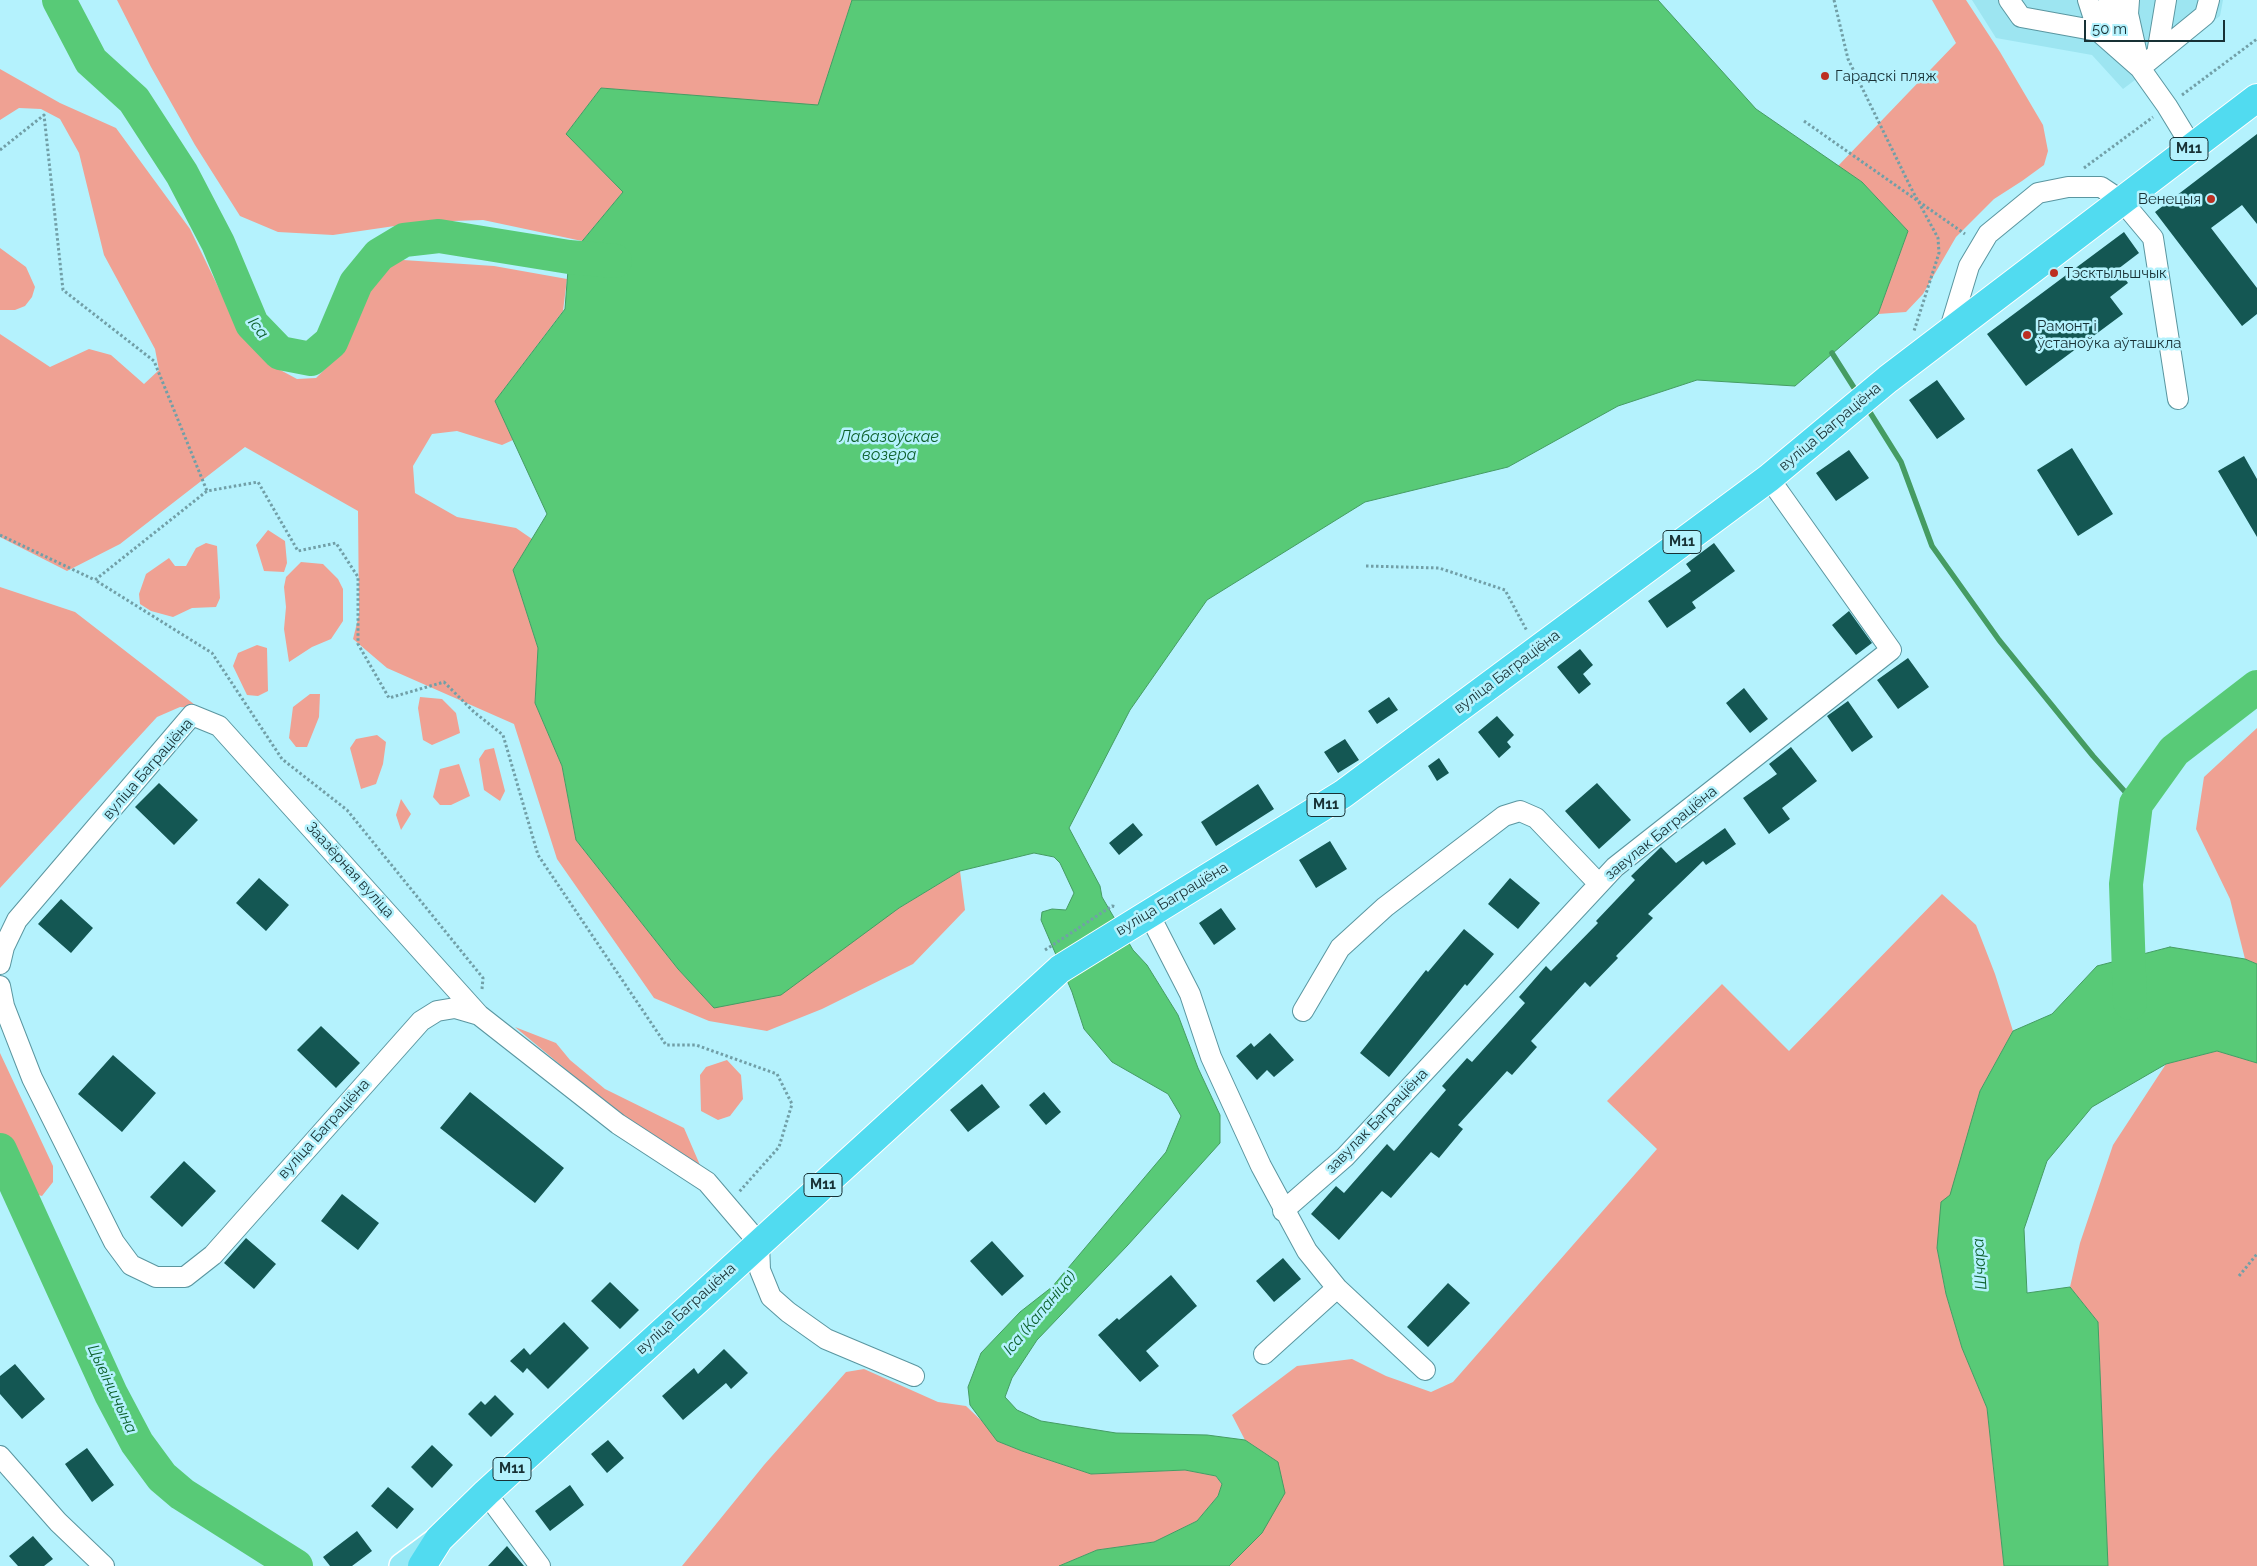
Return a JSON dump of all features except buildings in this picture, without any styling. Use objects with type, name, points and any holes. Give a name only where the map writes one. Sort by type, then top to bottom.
[{"type":"highway","name":"вуліца Баграціёна","points":[[439,1539],[486,1493],[759,1243],[1053,958],[1118,917],[1149,914],[1343,794],[1769,478],[1888,379],[2257,98]]},
{"type":"highway","name":"М11","points":[[422,1566],[439,1539]]},
{"type":"main road","points":[[402,1566],[439,1539]]},
{"type":"street","points":[[2009,0],[2021,17],[2093,16]]},
{"type":"street","points":[[2076,0],[2093,16],[2115,46],[2140,68],[2167,106],[2192,147]]},
{"type":"street","points":[[2109,0],[2108,15],[2115,46]]},
{"type":"street","points":[[2129,0],[2128,14],[2140,68]]},
{"type":"street","points":[[2157,54],[2166,0]]},
{"type":"street","points":[[2140,68],[2205,15],[2209,0]]},
{"type":"street","points":[[1949,332],[1969,266],[1988,234],[2038,193],[2068,187],[2101,187],[2122,200],[2153,238],[2178,398]]},
{"type":"street","name":"завулак Баграціёна","points":[[1283,1211],[1346,1157],[1615,867],[1891,650],[1769,478]]},
{"type":"street","name":"вуліца Баграціёна","points":[[0,964],[4,947],[18,920],[192,716],[219,726]]},
{"type":"street","name":"Заазёрная вуліца","points":[[219,726],[479,1015]]},
{"type":"street","points":[[1303,1011],[1340,948],[1385,907],[1504,816],[1520,811],[1536,818],[1599,884]]},
{"type":"street","points":[[1149,914],[1190,994],[1210,1058],[1283,1211],[1307,1251],[1337,1288],[1425,1370]]},
{"type":"street","name":"вуліца Баграціёна","points":[[0,986],[4,1006],[32,1078],[110,1234],[131,1265],[156,1277],[185,1277],[212,1255],[420,1021],[437,1011],[455,1008],[479,1015],[618,1124],[707,1182],[759,1243]]},
{"type":"street","points":[[759,1243],[760,1270],[771,1297],[788,1312],[826,1338],[914,1376]]},
{"type":"street","points":[[1264,1354],[1337,1288]]},
{"type":"street","points":[[0,1456],[58,1522],[104,1566]]},
{"type":"street","points":[[486,1493],[540,1566]]},
{"type":"path","points":[[1834,0],[1848,59],[1918,202],[1938,238],[1938,253],[1913,332]]},
{"type":"path","points":[[0,150],[44,115],[63,290],[154,361],[207,491]]},
{"type":"path","points":[[1804,121],[1972,239]]},
{"type":"path","points":[[95,580],[207,491],[258,482],[298,551],[336,543],[358,577],[358,644],[388,698],[444,682],[474,712],[503,735],[538,855],[666,1045],[696,1045],[777,1074],[792,1104],[779,1147],[726,1205]]},
{"type":"path","points":[[0,535],[95,580],[212,653],[282,759],[347,810],[483,978],[479,1015]]},
{"type":"path","points":[[1366,566],[1439,568],[1505,590],[1530,636]]},
{"type":"path","points":[[1053,958],[1118,917]]},
{"type":"path","points":[[2240,1276],[2257,1254]]},
{"type":"shaded area","points":[[117,0],[852,0],[818,106],[601,88],[566,134],[623,192],[582,241],[483,220],[422,222],[333,235],[278,232],[240,216],[195,145],[151,67]]},
{"type":"shaded area","points":[[1932,0],[1966,0],[2000,52],[2043,125],[2048,151],[2044,165],[1994,199],[1956,237],[1923,294],[1906,312],[1878,314],[1908,231],[1862,182],[1838,166],[1956,43]]},
{"type":"shaded area","points":[[1972,0],[2223,0],[2220,16],[2123,89],[2092,55],[1996,38]]},
{"type":"shaded area","points":[[0,69],[60,103],[116,128],[190,229],[241,334],[271,365],[297,379],[316,378],[328,366],[343,345],[363,298],[374,279],[390,266],[403,260],[494,266],[567,279],[563,311],[495,401],[513,440],[502,445],[457,431],[432,434],[413,466],[415,493],[457,517],[516,528],[532,539],[513,570],[538,648],[535,703],[562,766],[576,840],[678,969],[714,1008],[899,908],[960,871],[965,910],[913,964],[822,1009],[767,1031],[709,1021],[654,998],[557,859],[514,724],[387,668],[353,639],[359,615],[358,511],[245,447],[120,544],[67,571],[0,537],[0,334],[50,367],[89,349],[111,355],[144,384],[159,370],[155,349],[104,255],[79,153],[60,119],[41,109],[19,108],[0,120]]},
{"type":"shaded area","points":[[0,248],[26,267],[35,287],[32,297],[25,306],[15,310],[0,310]]},
{"type":"shaded area","points":[[268,530],[285,541],[287,563],[284,572],[264,571],[256,545]]},
{"type":"shaded area","points":[[206,543],[217,546],[220,598],[216,607],[192,608],[173,617],[151,611],[140,604],[139,594],[146,574],[169,558],[175,566],[186,566],[196,548]]},
{"type":"shaded area","points":[[301,562],[323,564],[338,579],[343,589],[343,621],[331,639],[312,647],[289,662],[284,629],[286,607],[284,587],[286,577]]},
{"type":"shaded area","points":[[0,587],[75,612],[199,708],[180,707],[157,717],[0,888]]},
{"type":"shaded area","points":[[257,645],[267,648],[268,691],[258,696],[247,695],[233,666],[238,653]]},
{"type":"shaded area","points":[[310,694],[320,694],[319,717],[307,747],[296,747],[289,738],[293,707]]},
{"type":"shaded area","points":[[420,697],[442,699],[456,713],[460,733],[432,745],[423,740],[418,708]]},
{"type":"shaded area","points":[[2257,728],[2257,964],[2245,959],[2230,899],[2196,829],[2204,777]]},
{"type":"shaded area","points":[[377,735],[386,742],[383,764],[376,784],[361,789],[350,748],[356,739]]},
{"type":"shaded area","points":[[494,748],[505,791],[500,801],[484,790],[479,759],[485,750]]},
{"type":"shaded area","points":[[459,764],[470,796],[451,805],[440,805],[433,797],[440,769]]},
{"type":"shaded area","points":[[401,799],[411,814],[401,830],[396,815]]},
{"type":"shaded area","points":[[1942,894],[1976,925],[1995,974],[2013,1031],[1980,1091],[1937,1248],[1946,1294],[1962,1348],[1987,1408],[2004,1566],[1229,1566],[1262,1533],[1278,1462],[1245,1440],[1232,1415],[1297,1366],[1352,1359],[1386,1376],[1431,1392],[1453,1382],[1657,1149],[1607,1101],[1722,984],[1789,1051]]},
{"type":"shaded area","points":[[515,1027],[556,1043],[570,1060],[605,1089],[684,1128],[703,1172],[623,1117]]},
{"type":"shaded area","points":[[2217,1051],[2257,1063],[2257,1566],[2108,1566],[2098,1322],[2070,1287],[2080,1243],[2113,1145],[2166,1064]]},
{"type":"shaded area","points":[[0,1053],[53,1166],[53,1182],[42,1196],[0,1185]]},
{"type":"shaded area","points":[[727,1060],[741,1075],[743,1099],[730,1116],[718,1120],[701,1111],[700,1075],[706,1067]]},
{"type":"shaded area","points":[[864,1369],[938,1402],[966,1406],[988,1427],[997,1441],[1091,1474],[1185,1470],[1216,1476],[1222,1485],[1218,1496],[1197,1521],[1154,1542],[1097,1550],[1059,1566],[682,1566],[764,1465],[846,1372]]},
{"type":"water","name":"Лабазоўскае возера","points":[[852,0],[1658,0],[1756,109],[1862,182],[1908,231],[1878,314],[1795,386],[1697,380],[1618,406],[1508,467],[1365,502],[1207,600],[1130,710],[1069,828],[1100,886],[1102,897],[1133,950],[1147,965],[1178,1015],[1198,1068],[1220,1115],[1220,1143],[1127,1246],[1037,1340],[1012,1378],[1005,1397],[1017,1410],[1041,1421],[1116,1433],[1207,1435],[1245,1440],[1278,1462],[1285,1493],[1262,1533],[1229,1566],[1059,1566],[1097,1550],[1154,1542],[1197,1521],[1218,1496],[1222,1484],[1216,1476],[1185,1470],[1091,1474],[997,1441],[970,1405],[968,1387],[981,1353],[1020,1312],[1052,1287],[1166,1152],[1181,1116],[1168,1094],[1112,1062],[1084,1029],[1072,992],[1041,920],[1042,912],[1052,909],[1066,910],[1074,893],[1060,863],[1054,857],[1034,853],[960,871],[899,908],[781,995],[714,1008],[678,969],[576,840],[562,766],[535,703],[538,648],[513,570],[547,514],[495,401],[565,309],[569,257],[623,192],[566,134],[601,88],[818,105]]},
{"type":"water","name":"Шчара","points":[[2170,947],[2245,959],[2257,964],[2257,1063],[2217,1051],[2166,1064],[2092,1107],[2047,1161],[2024,1229],[2027,1293],[2070,1287],[2098,1322],[2108,1566],[2004,1566],[1987,1408],[1962,1348],[1946,1294],[1937,1248],[1941,1202],[1950,1195],[1980,1091],[2013,1031],[2052,1014],[2097,966]]},
{"type":"waterway","name":"Іса","points":[[59,0],[91,61],[134,100],[182,174],[218,243],[252,324],[280,353],[311,359],[331,342],[356,283],[379,255],[404,240],[439,236],[569,257],[615,261]]},
{"type":"waterway","points":[[1832,353],[1858,394]]},
{"type":"waterway","points":[[1866,406],[1901,462],[1932,546],[1999,640],[2093,756],[2136,804]]},
{"type":"waterway","points":[[2130,1003],[2126,884],[2136,804],[2174,751],[2257,687]]},
{"type":"waterway","name":"Цывіншчына","points":[[0,1150],[111,1394],[137,1443],[162,1477],[182,1494],[296,1566]]},
{"type":"place","name":"Гарадскі пляж","points":[[1825,76]]},
{"type":"place","name":"Венецыя","points":[[2211,199]]},
{"type":"place","name":"Тэсктыльшчык","points":[[2054,273]]},
{"type":"place","name":"Рамонт і ўстаноўка аўташкла","points":[[2027,335]]},
{"type":"water label","name":"Іса (Капаніца)","points":[[1040,1313]]}]
